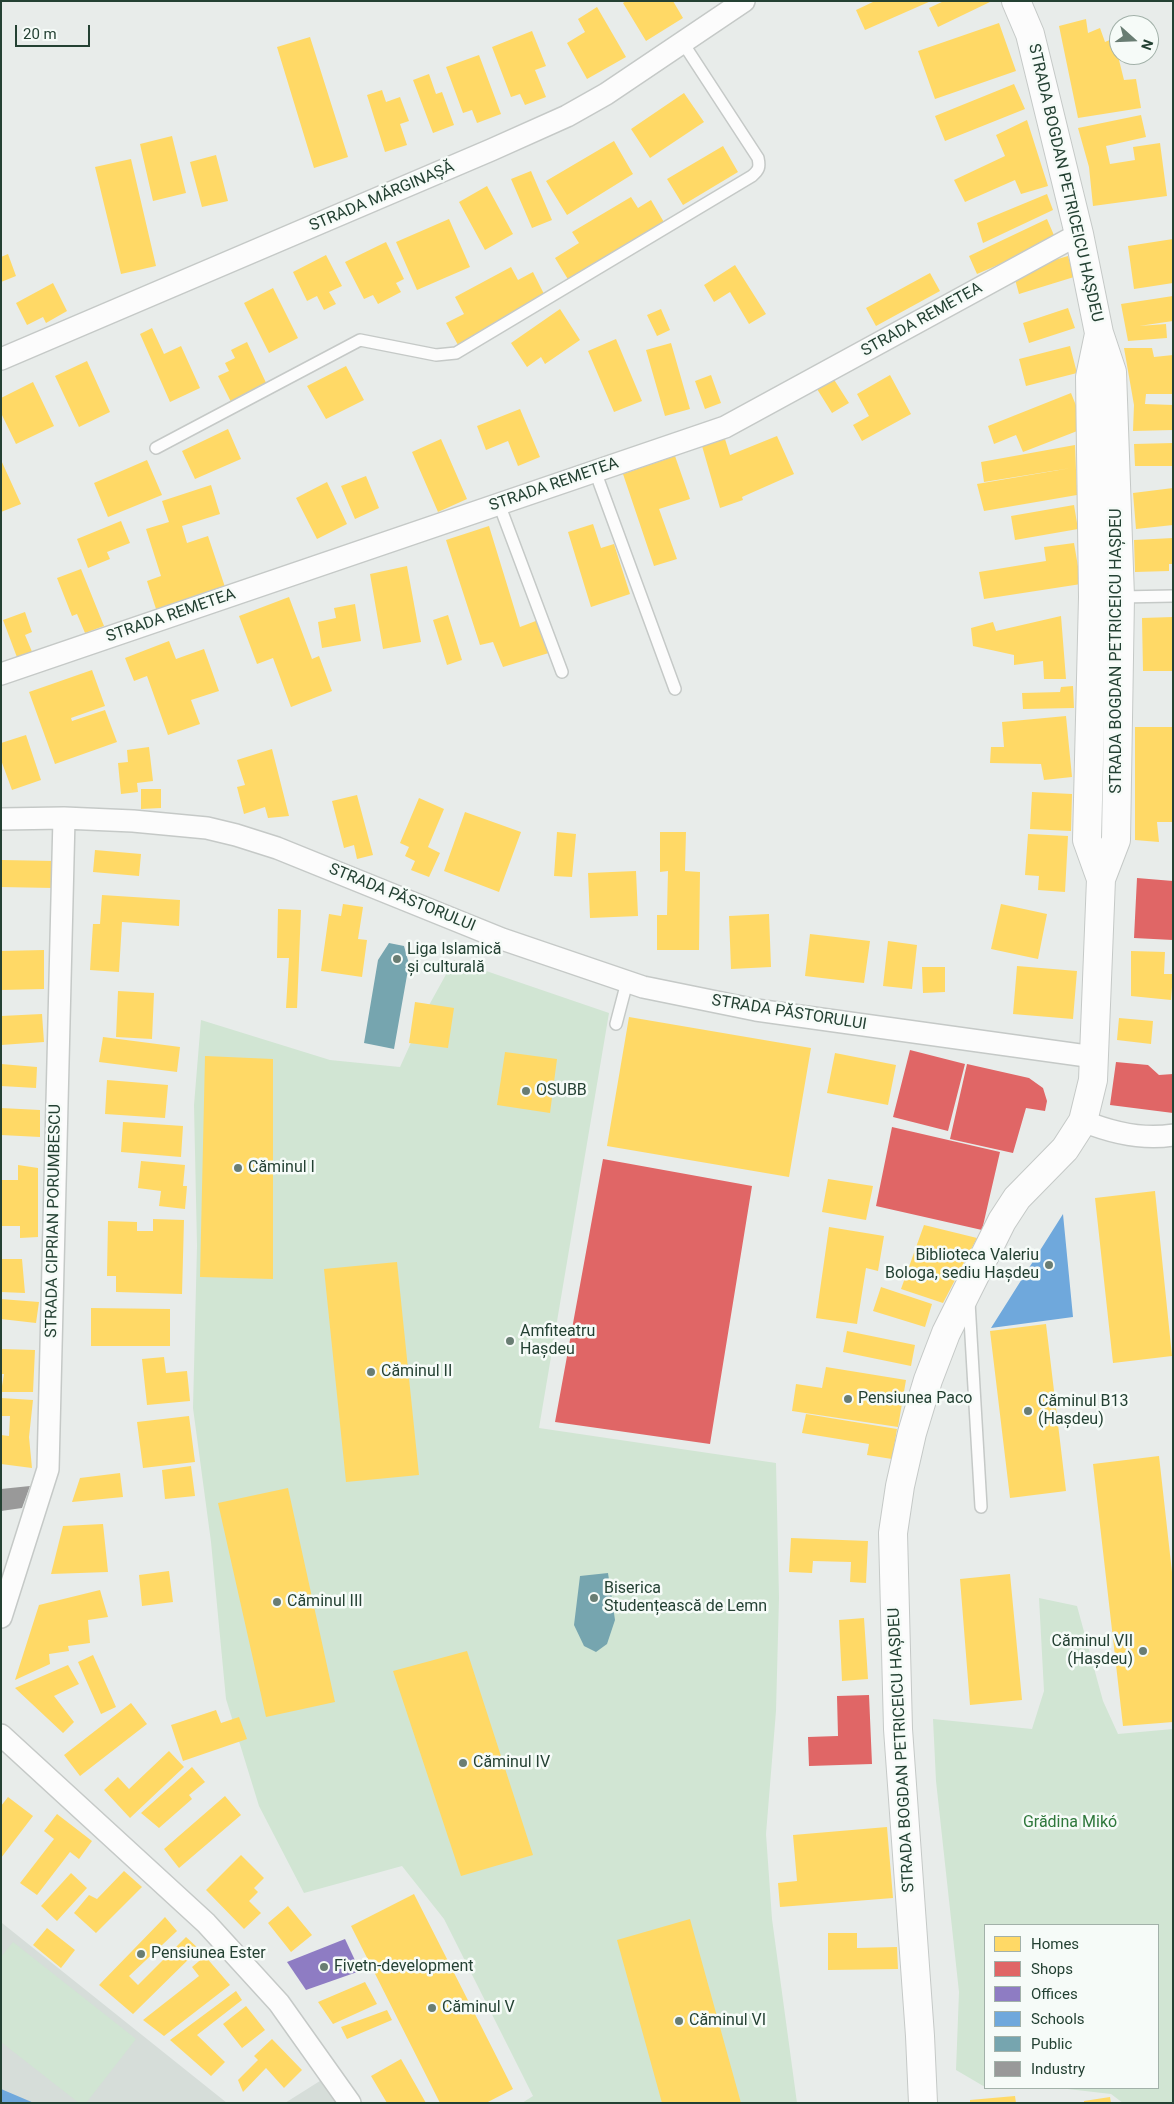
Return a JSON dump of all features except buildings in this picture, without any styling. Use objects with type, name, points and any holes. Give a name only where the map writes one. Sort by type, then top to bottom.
[{"type":"street","name":"STRADA MĂRGINAȘĂ","points":[[1,359],[473,158],[567,116],[606,94],[744,1]]},
{"type":"street","name":"STRADA BOGDAN PETRICEICU HAȘDEU","points":[[923,2103],[915,1960],[898,1728],[893,1533],[900,1486],[912,1433],[925,1389],[946,1333],[968,1287],[1002,1221],[1017,1198],[1065,1149],[1083,1121],[1093,1080],[1101,879],[1116,840],[1120,597],[1112,372],[1100,333],[1079,234],[1030,34],[1016,1]]},
{"type":"street","name":"STRADA BOGDAN PETRICEICU HAȘDEU","points":[[1029,1],[1030,34]]},
{"type":"street","name":"STRADA REMETEA","points":[[1,674],[725,427],[1079,234]]},
{"type":"street","name":"STRADA BOGDAN PETRICEICU HAȘDEU","points":[[1100,333],[1090,377],[1093,596],[1087,840],[1101,879]]},
{"type":"street","name":"STRADA PĂSTORULUI","points":[[1,819],[64,818],[207,828],[236,835],[286,852],[502,938],[627,982],[756,1010],[1094,1057]]},
{"type":"street","name":"STRADA CIPRIAN PORUMBESCU","points":[[1,1617],[48,1469],[64,818]]},
{"type":"street","points":[[1083,1121],[1105,1130],[1133,1135],[1173,1135]]},
{"type":"street","points":[[1,1735],[206,1923],[279,2003],[350,2103]]},
{"type":"lane","points":[[156,448],[360,340],[436,355],[456,353],[758,172],[758,158],[683,43]]},
{"type":"lane","points":[[595,471],[675,689]]},
{"type":"lane","points":[[499,504],[562,672]]},
{"type":"lane","points":[[1120,597],[1173,596]]},
{"type":"lane","points":[[616,1024],[627,982]]},
{"type":"lane","points":[[968,1287],[981,1506]]},
{"type":"shaded area","points":[[2,1923],[227,2103],[1,2103]]},
{"type":"shaded area","points":[[331,2074],[350,2103],[285,2103]]},
{"type":"green space","points":[[454,960],[609,1013],[539,1428],[776,1463],[779,1598],[776,1711],[766,1834],[772,1919],[797,2103],[522,2103],[533,2096],[444,1919],[402,1866],[304,1893],[259,1806],[226,1699],[211,1542],[193,1408],[197,1246],[194,1105],[201,1020],[330,1060],[400,1067],[423,1016]]},
{"type":"green space","name":"Grădina Mikó","points":[[1039,1598],[1077,1606],[1103,1701],[1118,1734],[1173,1729],[1173,2103],[1123,2103],[1111,2094],[1068,2089],[1159,2089],[1159,1924],[984,1924],[984,2086],[956,2070],[959,1992],[936,1781],[933,1719],[1032,1729],[1044,1691]]},
{"type":"green space","points":[[13,1942],[136,2039],[86,2103],[79,2103],[1,2042],[1,1957]]},
{"type":"place","name":"Liga Islamică și culturală","points":[[397,959]]},
{"type":"place","name":"OSUBB","points":[[526,1091]]},
{"type":"place","name":"Căminul I","points":[[238,1168]]},
{"type":"place","name":"Biblioteca Valeriu Bologa, sediu Hașdeu","points":[[1049,1265]]},
{"type":"place","name":"Amfiteatru Hașdeu","points":[[510,1341]]},
{"type":"place","name":"Căminul II","points":[[371,1372]]},
{"type":"place","name":"Pensiunea Paco","points":[[848,1399]]},
{"type":"place","name":"Căminul B13 (Hașdeu)","points":[[1028,1411]]},
{"type":"place","name":"Biserica Studențească de Lemn","points":[[594,1598]]},
{"type":"place","name":"Căminul III","points":[[277,1602]]},
{"type":"place","name":"Căminul VII (Hașdeu)","points":[[1143,1651]]},
{"type":"place","name":"Căminul IV","points":[[463,1763]]},
{"type":"place","name":"Pensiunea Ester","points":[[141,1954]]},
{"type":"place","name":"Fivetn-development","points":[[324,1967]]},
{"type":"place","name":"Căminul V","points":[[432,2008]]},
{"type":"place","name":"Căminul VI","points":[[679,2021]]}]
